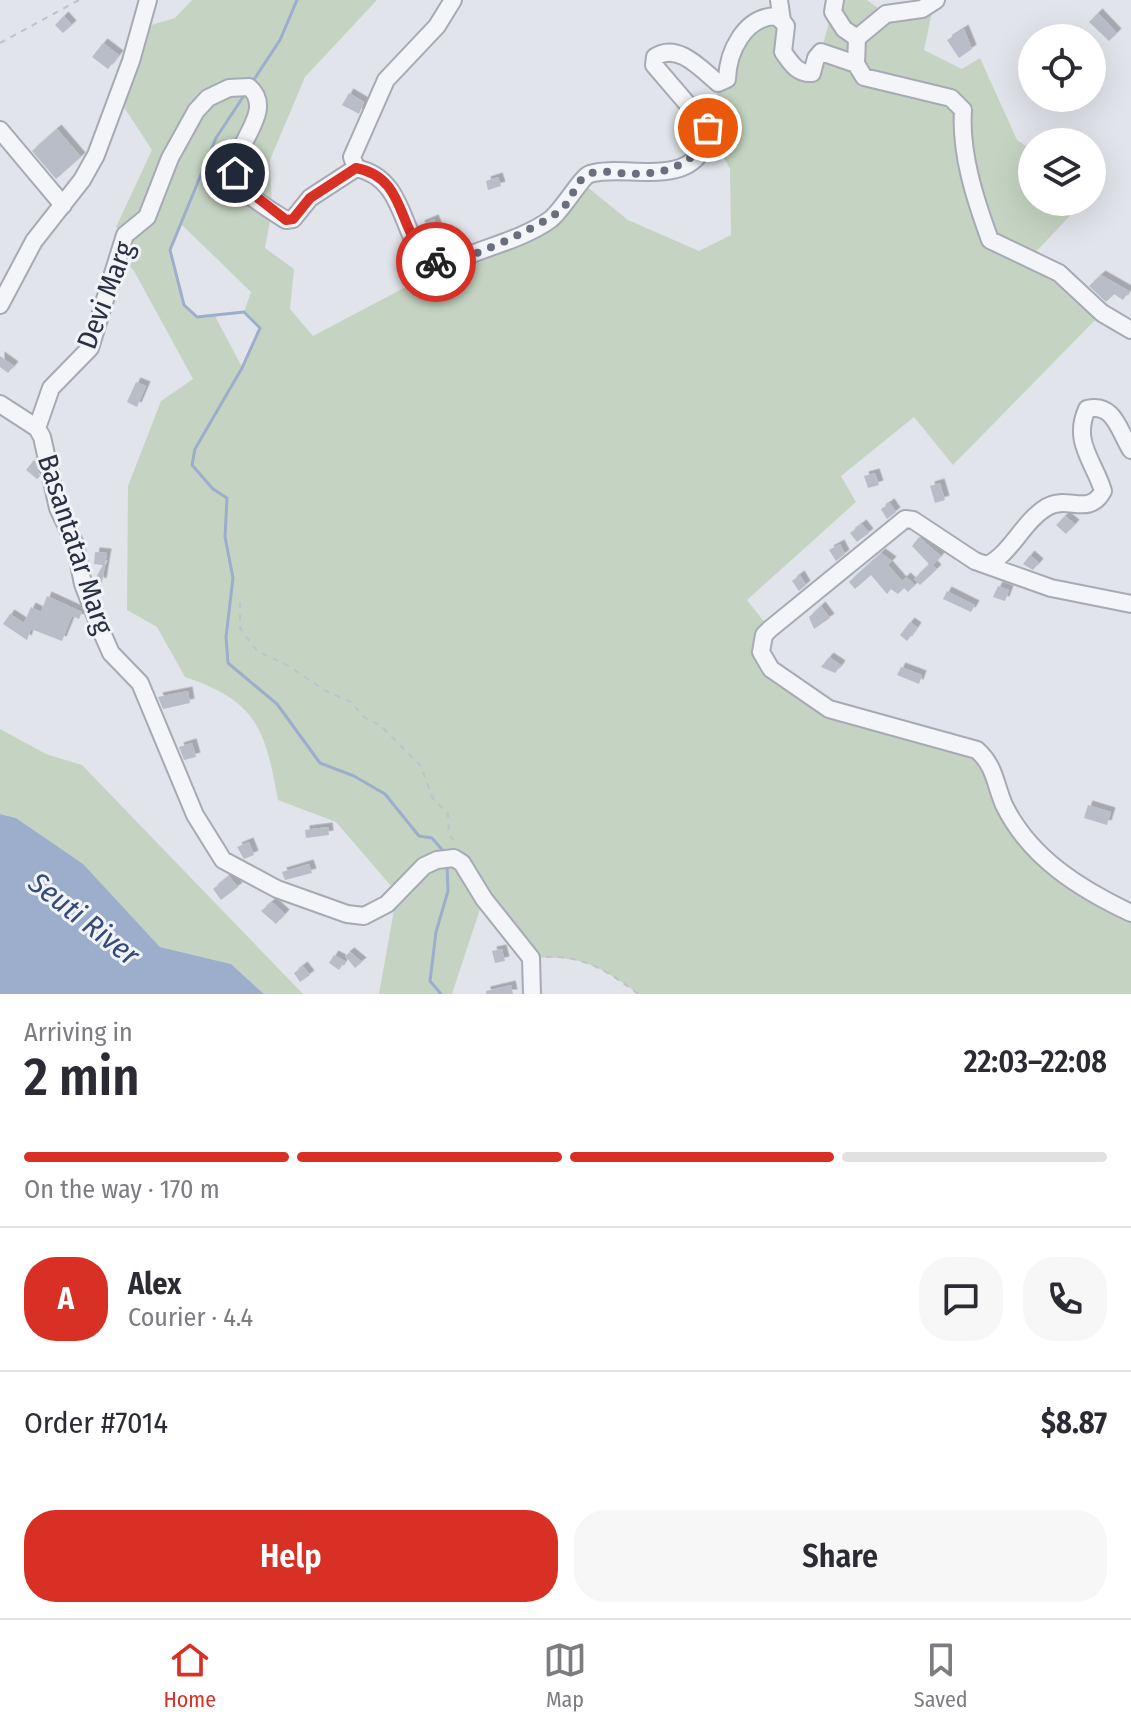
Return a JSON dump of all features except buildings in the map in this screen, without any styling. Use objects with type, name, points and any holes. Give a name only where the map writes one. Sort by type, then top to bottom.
[{"type":"street","points":[[0,305],[34,241],[82,180],[107,130],[148,0]]},
{"type":"street","points":[[453,0],[437,26],[386,80],[352,157],[356,168],[365,170],[397,196],[414,245],[424,256],[439,264],[455,261],[548,221],[573,197],[580,181],[589,174],[656,173],[677,169],[694,157],[707,142],[708,128],[654,65],[655,57],[662,53],[677,53],[695,63],[718,83],[727,79],[729,55],[747,30],[766,16],[776,16],[786,26],[783,52],[792,65],[804,73],[812,73],[821,52],[856,64]]},
{"type":"street","points":[[779,0],[782,21]]},
{"type":"street","points":[[835,0],[833,12],[844,29],[857,38]]},
{"type":"street","points":[[936,0],[922,9],[886,14],[857,38],[856,64],[864,77],[951,98],[963,110],[961,135],[969,161],[972,189],[990,240],[1059,273],[1102,313],[1131,330]]},
{"type":"street","name":"Devi Marg","points":[[37,428],[51,388],[90,348],[125,235],[147,217],[181,134],[208,98],[229,88],[249,87],[256,93],[259,105],[239,153],[235,173],[239,183],[286,220],[293,219],[310,198],[356,168]]},
{"type":"street","points":[[0,130],[63,205]]},
{"type":"street","name":"Basantatar Marg","points":[[0,404],[37,428],[58,508],[75,544],[83,584],[103,635],[111,653],[140,683],[195,815],[223,860],[277,889],[347,914],[364,916],[387,904],[424,866],[451,860]]},
{"type":"street","points":[[987,565],[1043,509],[1056,502],[1085,506],[1098,501],[1103,491],[1082,442],[1081,423],[1087,409],[1099,406],[1109,410],[1131,450]]},
{"type":"street","points":[[1131,604],[1051,588],[967,558],[913,520],[901,521],[770,629],[764,635],[761,652],[771,669],[829,709],[859,720],[977,750],[990,762],[1004,804],[1020,831],[1039,853],[1092,894],[1131,913]]},
{"type":"street","points":[[451,860],[531,958],[532,994]]},
{"type":"path","points":[[0,43],[79,0]]},
{"type":"path","points":[[240,602],[240,628],[257,651],[351,702],[421,766],[432,797],[448,814],[449,834],[458,845],[451,860]]},
{"type":"path","points":[[531,958],[577,958],[592,963],[638,994]]},
{"type":"green space","points":[[192,0],[377,0],[305,77],[270,160],[272,210],[265,248],[294,269],[290,309],[313,336],[455,261],[548,221],[580,181],[628,220],[699,251],[731,235],[730,169],[713,138],[718,83],[737,41],[776,16],[783,52],[804,73],[821,52],[835,0],[867,0],[886,14],[934,3],[924,50],[962,69],[980,58],[1018,141],[1018,216],[1070,216],[1030,258],[1102,313],[953,465],[914,417],[841,476],[856,502],[747,600],[770,629],[761,652],[803,693],[977,750],[1039,853],[1131,913],[1131,994],[638,994],[588,964],[563,958],[531,958],[483,900],[452,994],[379,994],[397,893],[336,822],[278,800],[268,754],[254,721],[228,696],[185,677],[157,627],[127,610],[128,486],[161,401],[193,379],[134,271],[120,255],[125,235],[116,227],[152,150],[118,98],[141,28],[175,18]],"holes":[[[181,224],[251,292],[244,312],[260,328],[242,367],[214,314],[197,317],[184,305],[170,250]]]},
{"type":"green space","points":[[0,729],[46,754],[82,765],[303,994],[264,994],[231,964],[160,947],[82,864],[16,818],[0,814]]},
{"type":"water","name":"Seuti River","points":[[0,814],[16,818],[83,864],[160,947],[231,964],[264,994],[0,994]]},
{"type":"waterway","points":[[251,84],[280,40],[297,0]]},
{"type":"waterway","points":[[245,94],[216,138],[170,250],[184,305],[197,317],[244,312],[260,328],[242,368],[195,449],[192,465],[213,489],[227,498],[225,537],[233,578],[226,637],[228,663],[277,704],[320,763],[354,776],[385,794],[419,836],[432,838],[445,853]]},
{"type":"waterway","points":[[441,994],[430,981],[436,932],[448,891],[447,864]]},
{"type":"way so far","points":[[436,262],[455,261],[548,221],[573,197],[580,181],[589,174],[656,173],[677,169],[694,157],[707,142],[708,128]]},
{"type":"route","points":[[235,173],[239,183],[286,220],[293,219],[310,198],[339,182],[356,168],[365,170],[397,196],[414,245],[424,256],[436,262]]}]
